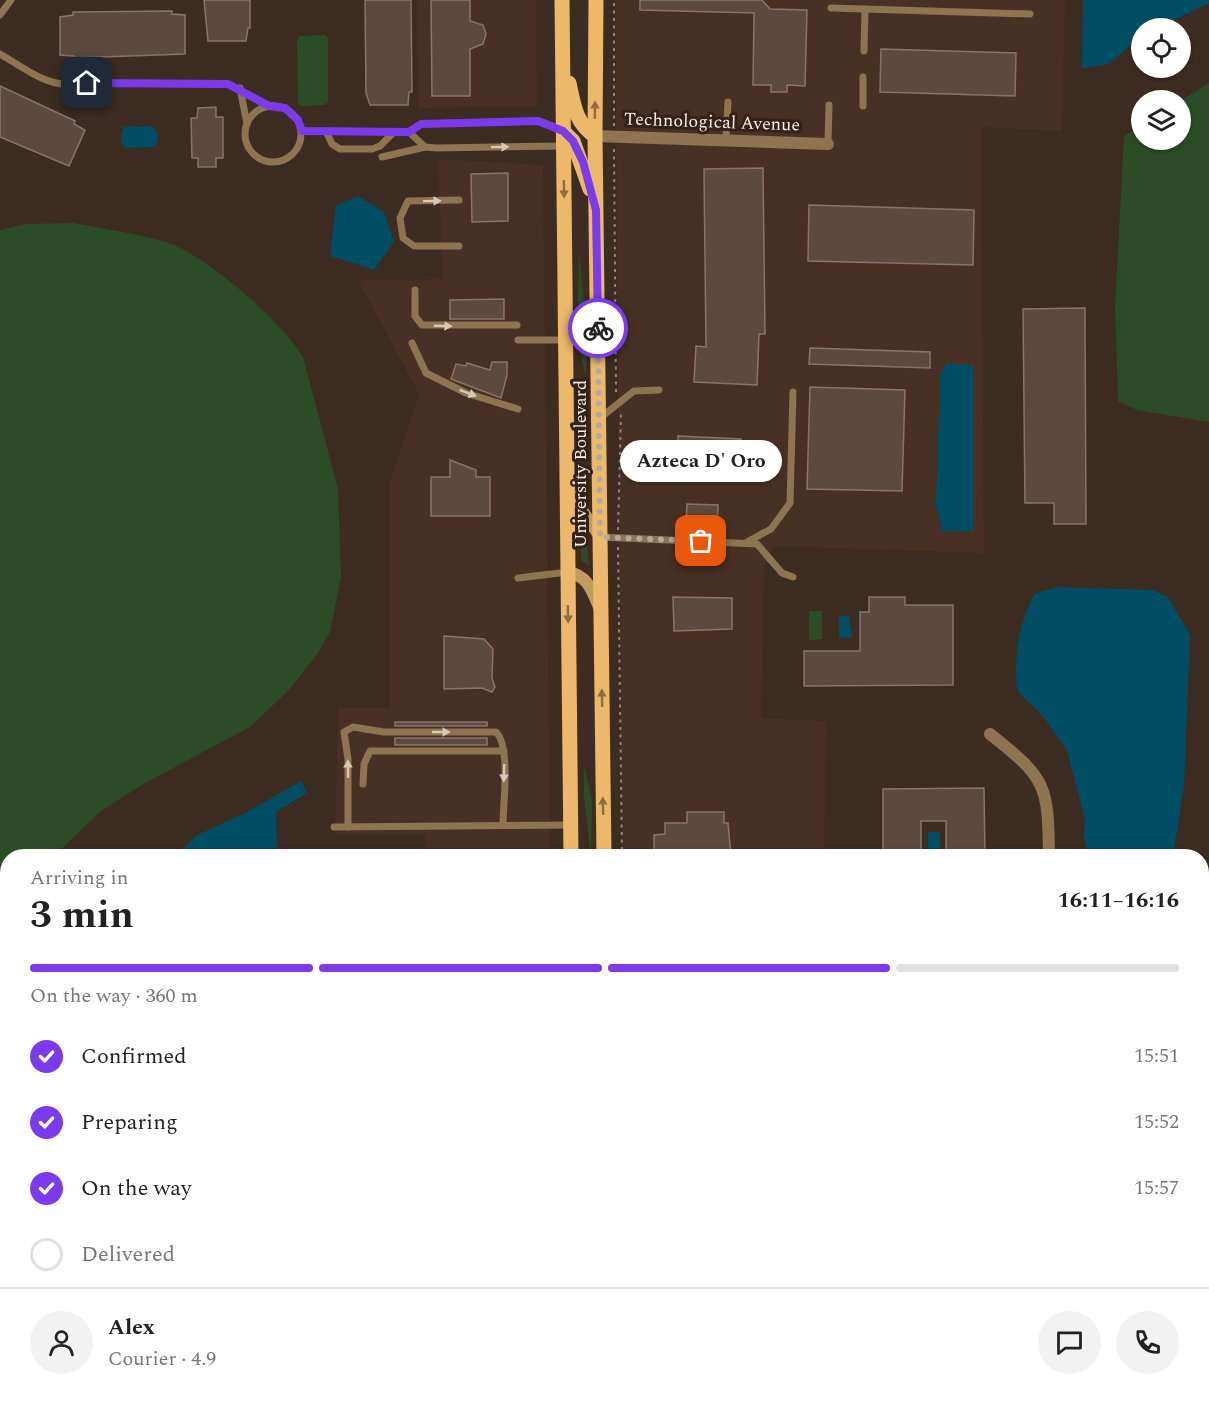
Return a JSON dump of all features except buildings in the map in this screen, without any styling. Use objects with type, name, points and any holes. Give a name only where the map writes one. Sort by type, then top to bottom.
[{"type":"main road","name":"University Boulevard","points":[[562,0],[571,849]]},
{"type":"main road","name":"University Boulevard","points":[[596,0],[595,136],[604,849]]},
{"type":"main road","points":[[562,50],[577,118],[585,130],[595,136]]},
{"type":"main road","points":[[563,131],[573,141],[583,162],[596,210]]},
{"type":"street","name":"Technological Avenue","points":[[595,136],[828,144]]},
{"type":"street","points":[[567,471],[582,510],[600,537]]},
{"type":"street","points":[[568,572],[580,574],[588,581],[601,611]]},
{"type":"street","points":[[990,734],[1020,757],[1042,783],[1048,810],[1049,849]]},
{"type":"lane","points":[[0,15],[11,0]]},
{"type":"lane","points":[[831,8],[1030,14]]},
{"type":"lane","points":[[864,9],[864,51]]},
{"type":"lane","points":[[0,54],[50,82],[66,86],[77,83],[228,84],[240,88],[269,106],[285,108],[293,113],[302,131],[301,142],[293,155],[285,160],[266,161],[250,151],[245,133],[247,124],[255,112],[269,106]]},
{"type":"lane","points":[[862,106],[863,76]]},
{"type":"lane","points":[[240,88],[247,124]]},
{"type":"lane","points":[[726,140],[728,102]]},
{"type":"lane","points":[[828,144],[829,105]]},
{"type":"lane","points":[[302,131],[409,132],[421,124],[538,121],[563,131]]},
{"type":"lane","points":[[326,131],[332,144],[340,149],[372,149],[380,146],[394,132]]},
{"type":"lane","points":[[409,132],[425,147]]},
{"type":"lane","points":[[382,157],[425,147],[563,146]]},
{"type":"lane","points":[[459,201],[408,201],[400,218],[403,238],[414,246],[459,246]]},
{"type":"lane","points":[[416,290],[415,316],[422,325],[518,325]]},
{"type":"lane","points":[[518,340],[566,340]]},
{"type":"lane","points":[[412,343],[426,373],[466,393],[518,409]]},
{"type":"lane","points":[[599,418],[634,391],[659,390]]},
{"type":"lane","points":[[747,543],[771,529],[790,503],[792,392]]},
{"type":"lane","points":[[600,537],[757,544],[782,573],[792,577]]},
{"type":"lane","points":[[518,578],[568,572]]},
{"type":"lane","points":[[348,827],[348,759],[344,732],[353,727],[384,732],[496,732],[502,738],[504,750],[503,825]]},
{"type":"lane","points":[[363,783],[364,764],[370,752],[504,750]]},
{"type":"lane","points":[[334,827],[571,825]]},
{"type":"path","points":[[614,0],[615,386],[622,417],[618,538],[622,849]]},
{"type":"shaded area","points":[[417,0],[536,0],[537,106],[418,108]]},
{"type":"shaded area","points":[[615,0],[1065,0],[1062,131],[981,127],[984,553],[774,546],[764,567],[761,718],[826,721],[824,849],[622,849]]},
{"type":"shaded area","points":[[438,159],[543,165],[550,849],[425,849],[426,834],[335,834],[338,708],[390,708],[390,482],[419,394],[358,280],[443,279]]},
{"type":"green space","points":[[325,35],[328,38],[328,102],[324,105],[301,106],[298,102],[297,40],[300,36]]},
{"type":"green space","points":[[1209,83],[1209,422],[1137,410],[1118,401],[1115,308],[1124,136],[1131,132],[1131,150],[1191,150],[1191,95]]},
{"type":"green space","points":[[74,223],[126,232],[174,245],[207,264],[245,294],[279,327],[303,357],[338,489],[341,577],[330,632],[318,653],[289,690],[250,727],[145,783],[101,811],[61,849],[0,849],[0,230],[25,224]]},
{"type":"green space","points":[[579,253],[587,333],[586,377],[577,339]]},
{"type":"green space","points":[[581,524],[587,539],[589,566],[581,560]]},
{"type":"green space","points":[[809,611],[822,611],[822,639],[809,640]]},
{"type":"green space","points":[[584,765],[592,800],[591,849],[590,849],[584,798]]},
{"type":"water","points":[[1083,0],[1209,0],[1209,3],[1178,18],[1131,18],[1131,45],[1108,64],[1082,68]]},
{"type":"water","points":[[152,126],[157,132],[157,143],[153,147],[126,148],[121,143],[121,133],[124,127]]},
{"type":"water","points":[[358,196],[384,212],[394,242],[374,270],[330,256],[336,205]]},
{"type":"water","points":[[946,363],[974,365],[974,531],[942,531],[936,506],[940,376]]},
{"type":"water","points":[[1057,587],[1153,590],[1168,597],[1190,635],[1184,785],[1174,849],[1087,849],[1084,836],[1085,819],[1067,751],[1042,715],[1017,691],[1018,641],[1034,594]]},
{"type":"water","points":[[839,616],[849,616],[852,638],[839,638]]},
{"type":"water","points":[[301,781],[307,793],[276,812],[277,849],[183,849],[197,835],[247,812]]},
{"type":"water","points":[[928,832],[940,832],[940,849],[928,849]]},
{"type":"way so far","points":[[598,328],[600,537],[701,541]]},
{"type":"place","name":"Azteca D' Oro","points":[[701,541]]},
{"type":"route","points":[[87,83],[228,84],[240,88],[269,106],[285,108],[293,113],[302,131],[409,132],[421,124],[538,121],[563,131],[573,141],[583,162],[596,210],[598,328]]}]
